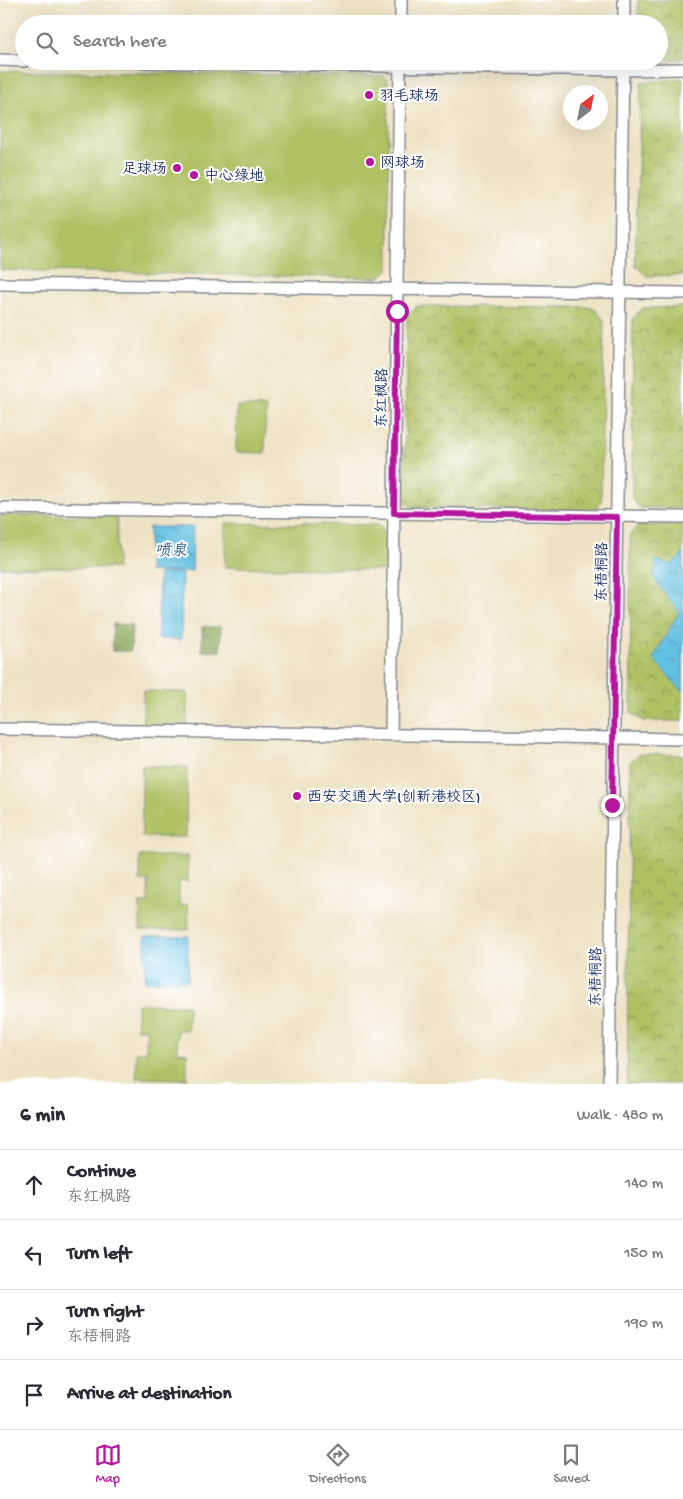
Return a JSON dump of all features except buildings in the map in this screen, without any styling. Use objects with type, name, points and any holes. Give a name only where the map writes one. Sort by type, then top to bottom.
[{"type":"street","points":[[401,0],[401,15]]},
{"type":"street","points":[[624,0],[624,15]]},
{"type":"street","points":[[0,60],[15,61]]},
{"type":"street","points":[[668,68],[683,69]]},
{"type":"street","name":"东红枫路","points":[[391,734],[400,70]]},
{"type":"street","name":"东梧桐路","points":[[609,1084],[623,70]]},
{"type":"street","points":[[0,284],[683,293]]},
{"type":"street","points":[[0,508],[683,517]]},
{"type":"street","points":[[0,729],[683,739]]},
{"type":"green space","points":[[638,0],[683,0],[683,59],[668,60],[668,15],[638,15]]},
{"type":"green space","name":"中心绿地","points":[[0,71],[383,76],[388,80],[389,269],[379,278],[0,270]]},
{"type":"green space","points":[[683,78],[683,275],[647,276],[635,265],[641,82]]},
{"type":"green space","points":[[417,306],[593,307],[604,320],[601,501],[595,511],[411,507],[404,500],[407,314]]},
{"type":"green space","points":[[683,307],[683,508],[640,508],[632,499],[633,318],[643,308]]},
{"type":"green space","points":[[237,406],[266,407],[265,453],[236,452]]},
{"type":"green space","points":[[0,515],[117,516],[117,568],[0,567]]},
{"type":"green space","points":[[225,523],[379,525],[386,534],[385,570],[225,567]]},
{"type":"green space","points":[[683,524],[683,721],[643,721],[631,713],[630,534],[638,526]]},
{"type":"green space","points":[[113,624],[132,625],[131,651],[112,651]]},
{"type":"green space","points":[[202,627],[221,627],[220,651],[202,651]]},
{"type":"green space","points":[[143,691],[187,692],[187,730],[143,729]]},
{"type":"green space","points":[[640,754],[683,755],[683,1084],[627,1084],[630,762]]},
{"type":"green space","points":[[142,766],[187,767],[186,837],[142,837]]},
{"type":"green space","points":[[140,856],[188,856],[188,881],[179,882],[179,905],[188,905],[189,930],[140,930],[140,903],[148,903],[148,881],[140,881]]},
{"type":"green space","points":[[137,1004],[188,1005],[188,1030],[178,1030],[177,1052],[187,1053],[187,1079],[136,1078],[136,1052],[146,1052],[147,1029],[137,1029]]},
{"type":"water","name":"喷泉","points":[[149,527],[193,527],[192,571],[149,572]]},
{"type":"water","points":[[683,553],[683,692],[653,659],[679,612],[654,578],[656,560],[672,565]]},
{"type":"water","points":[[159,573],[182,573],[181,640],[158,639]]},
{"type":"water","points":[[145,936],[188,936],[188,981],[145,981]]},
{"type":"place","name":"羽毛球场","points":[[369,95]]},
{"type":"place","name":"网球场","points":[[370,162]]},
{"type":"place","name":"足球场","points":[[177,168]]},
{"type":"place","name":"中心绿地","points":[[194,175]]},
{"type":"place","name":"西安交通大学(创新港校区)","points":[[297,796]]},
{"type":"route","points":[[397,311],[394,513],[617,517],[612,805]]}]
